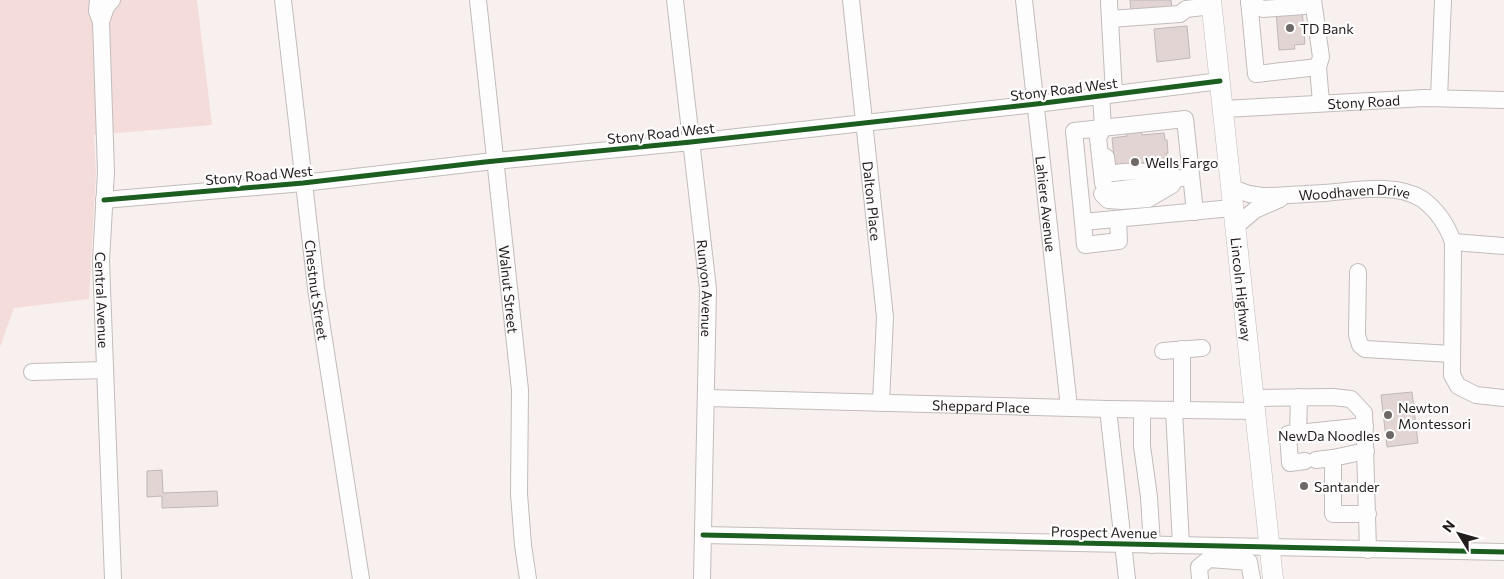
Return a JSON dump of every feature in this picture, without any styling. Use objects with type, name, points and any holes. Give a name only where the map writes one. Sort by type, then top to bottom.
[{"type":"main road","name":"Lincoln Highway","points":[[1211,3],[1224,109],[1271,564]]},
{"type":"street","name":"Central Avenue","points":[[98,0],[97,11],[101,22],[106,172],[101,261],[113,579]]},
{"type":"street","points":[[101,22],[106,7],[112,0]]},
{"type":"street","name":"Chestnut Street","points":[[283,0],[316,288],[361,579]]},
{"type":"street","name":"Walnut Street","points":[[478,0],[520,390],[519,494],[528,579]]},
{"type":"street","name":"Runyon Avenue","points":[[675,0],[708,289],[702,579]]},
{"type":"street","name":"Dalton Place","points":[[851,0],[885,317],[881,403]]},
{"type":"street","name":"Lahiere Avenue","points":[[1024,0],[1069,408]]},
{"type":"street","points":[[1439,98],[1443,0]]},
{"type":"street","points":[[1252,1],[1262,4],[1301,1]]},
{"type":"street","points":[[1252,1],[1263,9],[1304,6],[1301,1]]},
{"type":"street","points":[[1252,1],[1256,74],[1318,67]]},
{"type":"street","points":[[1301,1],[1321,57],[1318,67],[1321,104]]},
{"type":"street","points":[[1109,2],[1108,95],[1097,132],[1095,169],[1100,192],[1108,200],[1148,199],[1187,178]]},
{"type":"street","points":[[1110,19],[1180,14],[1189,4],[1211,3]]},
{"type":"street","name":"Stony Road West","points":[[104,200],[303,183],[495,161],[691,142],[1220,82]]},
{"type":"street","name":"Stony Road","points":[[1224,109],[1439,98],[1504,100]]},
{"type":"street","points":[[1118,219],[1119,241],[1085,245],[1074,131],[1097,132],[1185,119],[1187,178],[1196,212]]},
{"type":"street","points":[[1097,132],[1102,183],[1145,186],[1187,178]]},
{"type":"street","name":"Woodhaven Drive","points":[[1232,188],[1262,196],[1289,196],[1376,189],[1403,191],[1421,199],[1435,211],[1447,226],[1453,242],[1452,375],[1458,386],[1476,395],[1504,398]]},
{"type":"street","points":[[1083,222],[1196,212],[1235,217],[1289,196]]},
{"type":"street","points":[[1453,242],[1504,246]]},
{"type":"street","points":[[1358,272],[1357,335],[1360,345],[1365,349],[1452,354]]},
{"type":"street","points":[[1163,351],[1202,348]]},
{"type":"street","points":[[1181,545],[1178,410],[1182,349]]},
{"type":"street","points":[[32,372],[105,370]]},
{"type":"street","points":[[1298,433],[1299,397]]},
{"type":"street","name":"Sheppard Place","points":[[706,398],[1108,410],[1178,410],[1255,404],[1299,397],[1333,397],[1351,399],[1364,413],[1365,426]]},
{"type":"street","points":[[1108,410],[1126,579]]},
{"type":"street","points":[[1142,410],[1142,446],[1149,497],[1152,545]]},
{"type":"street","points":[[1366,451],[1333,458],[1290,463],[1288,434],[1365,426],[1366,451],[1368,514],[1368,550]]},
{"type":"street","points":[[1333,458],[1333,514],[1368,514]]},
{"type":"street","name":"Prospect Avenue","points":[[703,535],[1181,545],[1208,553],[1249,554],[1257,565],[1271,564]]},
{"type":"street","points":[[1271,564],[1368,550],[1504,552]]},
{"type":"street","points":[[1200,579],[1199,567],[1208,553]]},
{"type":"street","points":[[1249,554],[1252,579]]},
{"type":"shaded area","points":[[0,0],[197,0],[212,125],[94,135],[96,174],[89,299],[14,308],[0,347]]},
{"type":"building","points":[[1130,0],[1171,0],[1172,10],[1131,13]]},
{"type":"building","name":"TD Bank","points":[[1302,10],[1305,44],[1294,45],[1295,49],[1279,50],[1276,11]]},
{"type":"building","points":[[1187,26],[1190,58],[1157,62],[1154,29]]},
{"type":"building","name":"Wells Fargo","points":[[1141,129],[1142,135],[1164,133],[1165,140],[1167,140],[1167,160],[1142,163],[1146,194],[1127,196],[1124,165],[1115,166],[1112,138],[1127,136],[1126,131]]},
{"type":"building","points":[[1412,392],[1418,443],[1387,447],[1381,395]]},
{"type":"building","points":[[162,470],[163,493],[217,491],[218,506],[162,508],[162,496],[147,497],[147,471]]},
{"type":"cycle path","points":[[104,200],[303,183],[485,162],[691,142],[1036,104],[1220,81]]},
{"type":"cycle path","points":[[703,535],[1504,552]]},
{"type":"place","name":"TD Bank","points":[[1290,28]]},
{"type":"place","name":"Wells Fargo","points":[[1135,162]]},
{"type":"place","name":"Newton Montessori","points":[[1388,415]]},
{"type":"place","name":"NewDa Noodles","points":[[1390,435]]},
{"type":"place","name":"Santander","points":[[1304,486]]}]
